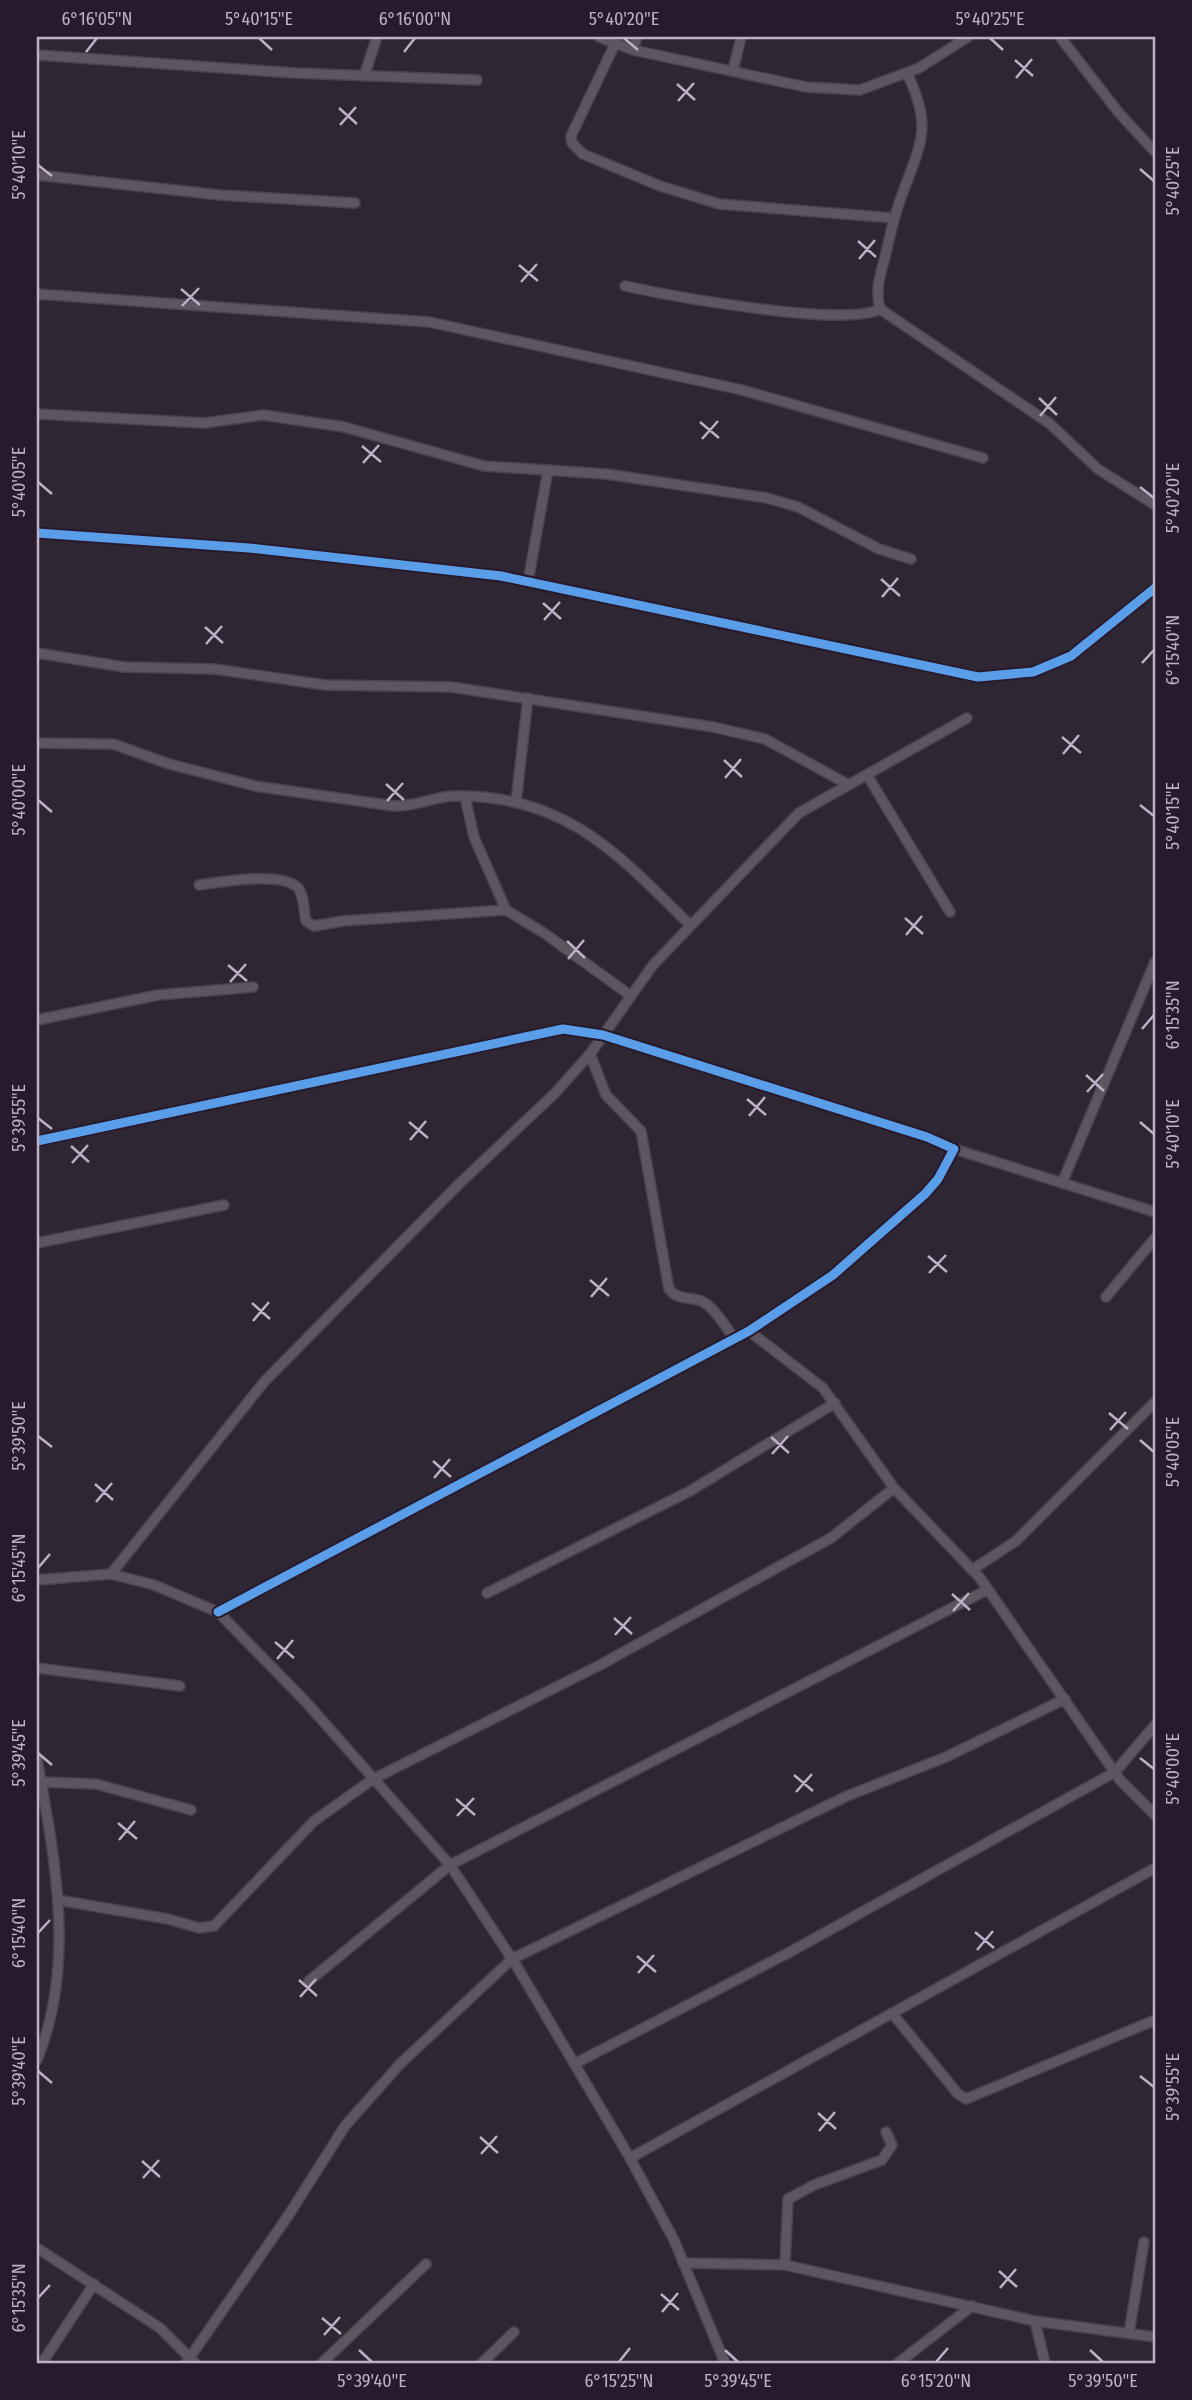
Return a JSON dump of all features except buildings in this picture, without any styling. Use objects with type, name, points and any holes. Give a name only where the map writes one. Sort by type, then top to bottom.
[{"type":"street","points":[[364,76],[377,37]]},
{"type":"street","points":[[599,37],[632,50],[806,87],[860,90],[907,73],[968,37]]},
{"type":"street","points":[[632,50],[638,37]]},
{"type":"street","points":[[733,71],[741,37]]},
{"type":"street","points":[[1060,37],[1119,113],[1155,152]]},
{"type":"street","points":[[615,44],[571,136],[572,142],[583,154],[660,187],[719,204],[894,218]]},
{"type":"street","points":[[37,55],[364,76],[477,80]]},
{"type":"street","points":[[907,73],[917,93],[923,129],[920,151],[894,218],[877,288],[880,309],[1049,423],[1098,469],[1155,505]]},
{"type":"street","points":[[37,175],[220,195],[355,203]]},
{"type":"street","points":[[625,286],[683,299],[827,314],[865,315],[880,309]]},
{"type":"street","points":[[37,294],[429,322],[742,390],[983,458]]},
{"type":"street","points":[[37,415],[191,423],[263,415],[344,427],[484,466],[606,474],[767,498],[798,507],[879,549],[911,559]]},
{"type":"street","points":[[528,582],[548,470]]},
{"type":"street","points":[[37,533],[249,548],[528,582],[978,677],[1033,672],[1071,656],[1155,588]]},
{"type":"street","points":[[37,653],[124,667],[214,669],[326,685],[451,687],[713,727],[765,739],[849,785]]},
{"type":"street","points":[[516,802],[528,698]]},
{"type":"street","points":[[111,1574],[264,1382],[590,1054],[653,965],[799,813],[967,718]]},
{"type":"street","points":[[37,743],[102,742],[169,764],[255,786],[394,806],[413,807],[435,799],[465,797],[516,802],[566,821],[615,851],[690,925]]},
{"type":"street","points":[[867,775],[950,912]]},
{"type":"street","points":[[465,797],[474,837],[506,910]]},
{"type":"street","points":[[199,885],[242,878],[291,883],[301,891],[306,921],[314,926],[344,921],[506,910],[544,933],[631,996]]},
{"type":"street","points":[[1062,1183],[1155,962]]},
{"type":"street","points":[[37,1020],[158,995],[253,987]]},
{"type":"street","points":[[37,1141],[563,1028],[603,1035],[1155,1212]]},
{"type":"street","points":[[590,1054],[606,1095],[641,1131],[669,1289],[678,1298],[697,1299],[708,1305],[735,1339]]},
{"type":"street","points":[[218,1612],[749,1331],[833,1275],[925,1194],[938,1179],[954,1149]]},
{"type":"street","points":[[37,1243],[224,1205]]},
{"type":"street","points":[[1106,1297],[1155,1238]]},
{"type":"street","points":[[749,1331],[823,1388],[894,1488],[972,1570],[1115,1772],[1155,1815]]},
{"type":"street","points":[[972,1570],[1016,1541],[1155,1402]]},
{"type":"street","points":[[487,1593],[690,1491],[835,1403]]},
{"type":"street","points":[[58,1900],[167,1919],[199,1928],[214,1926],[314,1821],[373,1779],[600,1665],[807,1552],[831,1538],[894,1488]]},
{"type":"street","points":[[37,1580],[111,1574],[154,1585],[218,1612],[305,1701],[450,1865],[512,1959],[630,2158],[683,2263],[725,2363]]},
{"type":"street","points":[[309,1981],[450,1865],[987,1590]]},
{"type":"street","points":[[37,1668],[180,1686]]},
{"type":"street","points":[[37,2248],[160,2328],[190,2361],[289,2216],[345,2126],[400,2064],[512,1959],[847,1796],[946,1757],[1065,1699]]},
{"type":"street","points":[[574,2064],[790,1952],[1115,1772],[1155,1725]]},
{"type":"street","points":[[37,1759],[58,1900],[60,1972],[48,2032],[37,2060]]},
{"type":"street","points":[[41,1782],[96,1784],[191,1810]]},
{"type":"street","points":[[630,2158],[1155,1868]]},
{"type":"street","points":[[892,2014],[958,2094],[966,2099],[1155,2020]]},
{"type":"street","points":[[785,2265],[788,2199],[814,2185],[882,2160],[892,2145],[886,2132]]},
{"type":"street","points":[[1129,2333],[1144,2242]]},
{"type":"street","points":[[683,2263],[785,2265],[1035,2320],[1155,2337]]},
{"type":"street","points":[[322,2363],[426,2264]]},
{"type":"street","points":[[42,2363],[94,2284]]},
{"type":"street","points":[[898,2363],[972,2306]]},
{"type":"street","points":[[1035,2320],[1045,2363]]},
{"type":"street","points":[[482,2363],[514,2332]]},
{"type":"cycle path","points":[[37,533],[249,548],[501,576],[978,677],[1033,672],[1071,656],[1155,588]]},
{"type":"cycle path","points":[[37,1141],[563,1029],[603,1035],[927,1137],[954,1149],[938,1179],[925,1194],[833,1275],[749,1331],[218,1612]]}]
